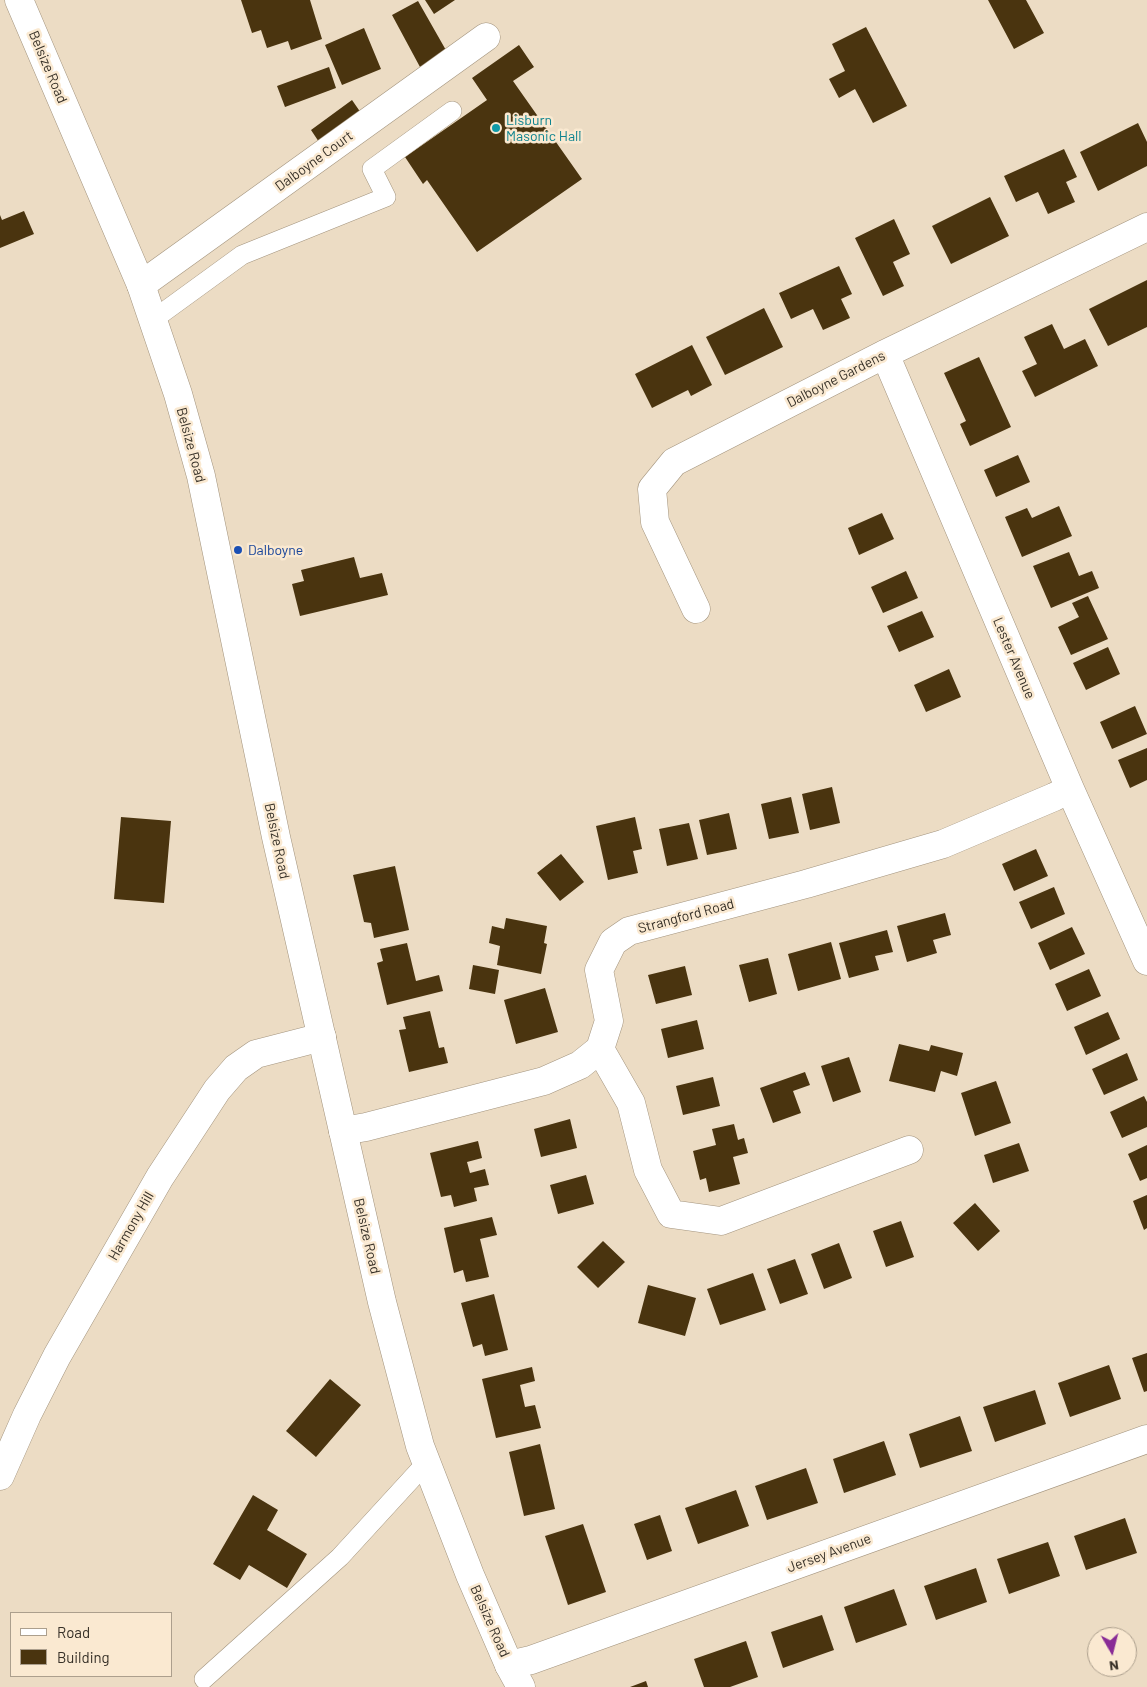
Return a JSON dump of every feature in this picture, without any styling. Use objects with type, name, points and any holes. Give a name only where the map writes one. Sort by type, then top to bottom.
[{"type":"street","name":"Belsize Road","points":[[19,0],[154,319],[200,476],[276,837],[342,1131],[382,1302],[420,1446],[470,1575],[515,1676]]},
{"type":"street","name":"Dalboyne Court","points":[[141,285],[486,37]]},
{"type":"street","name":"Dalboyne Gardens","points":[[696,609],[655,522],[652,489],[674,462],[885,354],[1147,227]]},
{"type":"street","name":"Lester Avenue","points":[[885,354],[1070,789],[1147,961]]},
{"type":"street","name":"Strangford Road","points":[[600,1049],[609,1021],[598,970],[613,942],[629,930],[806,884],[943,844],[1070,789]]},
{"type":"street","name":"Harmony Hill","points":[[0,1476],[27,1415],[57,1356],[145,1202],[217,1090],[236,1068],[256,1054],[322,1037]]},
{"type":"street","points":[[342,1131],[366,1127],[544,1081],[580,1065],[600,1049],[631,1103],[648,1170],[671,1214],[721,1221],[909,1150]]},
{"type":"street","name":"Jersey Avenue","points":[[515,1676],[541,1656],[1147,1439]]},
{"type":"lane","points":[[154,319],[242,255],[386,197],[372,169],[452,111]]},
{"type":"lane","points":[[204,1679],[340,1557],[427,1462]]},
{"type":"building","points":[[241,0],[310,0],[322,39],[291,50],[288,41],[267,48],[261,30],[252,33]]},
{"type":"building","points":[[425,0],[455,0],[434,14]]},
{"type":"building","points":[[988,0],[1026,0],[1044,33],[1014,49]]},
{"type":"building","points":[[418,1],[447,52],[420,67],[392,15]]},
{"type":"building","points":[[866,27],[907,106],[873,123],[855,89],[839,98],[829,79],[845,71],[832,44]]},
{"type":"building","points":[[364,28],[381,69],[342,85],[325,45]]},
{"type":"building","name":"Lisburn Masonic Hall","points":[[519,45],[534,67],[513,81],[582,179],[477,252],[427,180],[423,184],[405,157],[487,100],[472,78]]},
{"type":"building","points":[[329,67],[336,88],[285,107],[277,86]]},
{"type":"building","points":[[352,100],[361,113],[319,142],[311,130]]},
{"type":"building","points":[[1138,123],[1147,142],[1147,166],[1098,191],[1080,152]]},
{"type":"building","points":[[1064,149],[1077,177],[1066,182],[1075,202],[1048,214],[1038,192],[1016,202],[1004,176]]},
{"type":"building","points":[[990,197],[1009,236],[951,264],[932,226]]},
{"type":"building","points":[[24,211],[34,234],[0,248],[0,215],[2,220]]},
{"type":"building","points":[[894,219],[910,254],[893,262],[904,286],[883,296],[855,238]]},
{"type":"building","points":[[839,266],[852,294],[841,299],[850,318],[823,330],[813,309],[791,319],[779,293]]},
{"type":"building","points":[[1147,280],[1147,327],[1108,346],[1089,309]]},
{"type":"building","points":[[764,308],[783,347],[725,375],[706,337]]},
{"type":"building","points":[[1052,324],[1064,349],[1085,339],[1098,366],[1035,397],[1022,371],[1037,364],[1024,337]]},
{"type":"building","points":[[692,345],[712,385],[691,396],[688,390],[652,408],[635,374]]},
{"type":"building","points":[[979,357],[1011,427],[970,446],[960,424],[966,421],[944,373]]},
{"type":"building","points":[[1018,455],[1030,482],[996,497],[984,470]]},
{"type":"building","points":[[1059,506],[1072,536],[1022,557],[1005,517],[1027,508],[1032,518]]},
{"type":"building","points":[[882,513],[894,539],[859,555],[848,528]]},
{"type":"building","points":[[1069,552],[1079,576],[1092,571],[1099,588],[1051,608],[1033,566]]},
{"type":"building","points":[[354,557],[360,578],[382,573],[388,595],[300,616],[292,584],[304,581],[301,570]]},
{"type":"building","points":[[906,571],[918,598],[883,613],[871,587]]},
{"type":"building","points":[[1088,596],[1108,639],[1071,655],[1058,627],[1079,617],[1072,603]]},
{"type":"building","points":[[922,611],[934,637],[899,652],[887,626]]},
{"type":"building","points":[[1108,647],[1120,674],[1086,690],[1073,663]]},
{"type":"building","points":[[949,669],[961,697],[926,712],[914,685]]},
{"type":"building","points":[[1135,706],[1147,734],[1112,749],[1100,722]]},
{"type":"building","points":[[1147,748],[1147,780],[1130,788],[1118,760]]},
{"type":"building","points":[[832,787],[840,823],[810,830],[802,794]]},
{"type":"building","points":[[791,797],[799,833],[769,839],[761,804]]},
{"type":"building","points":[[729,813],[737,849],[707,855],[699,820]]},
{"type":"building","points":[[121,817],[171,821],[164,903],[114,899]]},
{"type":"building","points":[[635,817],[642,849],[633,851],[638,873],[608,880],[596,826]]},
{"type":"building","points":[[689,823],[698,859],[667,866],[659,829]]},
{"type":"building","points":[[1036,849],[1048,876],[1014,891],[1002,864]]},
{"type":"building","points":[[561,854],[584,882],[560,901],[537,873]]},
{"type":"building","points":[[395,866],[409,930],[374,938],[371,923],[364,922],[353,875]]},
{"type":"building","points":[[1054,887],[1065,914],[1031,929],[1019,902]]},
{"type":"building","points":[[945,913],[951,935],[933,940],[937,953],[907,962],[897,926]]},
{"type":"building","points":[[506,918],[547,926],[544,943],[547,944],[541,974],[497,965],[500,946],[489,943],[492,926],[504,929]]},
{"type":"building","points":[[1072,927],[1085,954],[1050,970],[1038,943]]},
{"type":"building","points":[[887,930],[893,952],[875,956],[879,970],[849,978],[839,943]]},
{"type":"building","points":[[831,942],[841,979],[798,991],[788,954]]},
{"type":"building","points":[[407,943],[416,981],[439,975],[443,991],[387,1005],[377,963],[383,961],[380,949]]},
{"type":"building","points":[[768,958],[777,994],[749,1002],[739,965]]},
{"type":"building","points":[[473,965],[499,970],[495,994],[469,989]]},
{"type":"building","points":[[685,966],[692,995],[656,1004],[648,975]]},
{"type":"building","points":[[1089,969],[1101,996],[1067,1011],[1055,984]]},
{"type":"building","points":[[545,988],[558,1032],[516,1044],[504,1000]]},
{"type":"building","points":[[430,1011],[439,1048],[444,1047],[448,1063],[409,1072],[399,1030],[406,1029],[403,1017]]},
{"type":"building","points":[[1108,1012],[1120,1039],[1086,1055],[1074,1027]]},
{"type":"building","points":[[697,1020],[704,1049],[668,1058],[661,1029]]},
{"type":"building","points":[[899,1044],[929,1051],[931,1045],[963,1053],[957,1076],[941,1071],[935,1092],[889,1081]]},
{"type":"building","points":[[1127,1053],[1138,1080],[1104,1095],[1092,1069]]},
{"type":"building","points":[[849,1057],[861,1092],[833,1102],[821,1066]]},
{"type":"building","points":[[805,1072],[810,1085],[793,1091],[801,1113],[773,1123],[760,1088]]},
{"type":"building","points":[[713,1077],[720,1106],[683,1115],[676,1086]]},
{"type":"building","points":[[996,1081],[1011,1123],[975,1136],[961,1093]]},
{"type":"building","points":[[1144,1096],[1147,1102],[1147,1127],[1122,1138],[1110,1112]]},
{"type":"building","points":[[570,1119],[577,1148],[541,1157],[534,1129]]},
{"type":"building","points":[[734,1124],[738,1140],[744,1138],[748,1153],[733,1157],[740,1184],[709,1192],[706,1178],[700,1180],[693,1151],[716,1145],[712,1129]]},
{"type":"building","points":[[478,1141],[482,1158],[467,1162],[470,1173],[485,1169],[489,1185],[474,1188],[477,1201],[454,1207],[451,1195],[441,1197],[430,1153]]},
{"type":"building","points":[[1019,1143],[1029,1171],[993,1183],[984,1155]]},
{"type":"building","points":[[1147,1145],[1147,1178],[1140,1181],[1128,1154]]},
{"type":"building","points":[[586,1175],[594,1204],[558,1214],[550,1185]]},
{"type":"building","points":[[1147,1195],[1147,1228],[1144,1230],[1133,1201]]},
{"type":"building","points":[[975,1203],[1000,1231],[978,1251],[953,1223]]},
{"type":"building","points":[[492,1217],[497,1235],[480,1239],[489,1277],[466,1282],[463,1270],[454,1273],[444,1228]]},
{"type":"building","points":[[901,1221],[914,1257],[886,1267],[873,1231]]},
{"type":"building","points":[[603,1241],[625,1262],[598,1288],[577,1267]]},
{"type":"building","points":[[839,1243],[852,1278],[824,1289],[811,1254]]},
{"type":"building","points":[[795,1259],[808,1294],[780,1304],[767,1269]]},
{"type":"building","points":[[753,1273],[766,1310],[720,1325],[707,1289]]},
{"type":"building","points":[[648,1285],[696,1298],[685,1336],[638,1323]]},
{"type":"building","points":[[494,1294],[508,1350],[485,1356],[482,1344],[473,1347],[461,1303]]},
{"type":"building","points":[[1147,1353],[1147,1391],[1144,1392],[1132,1358]]},
{"type":"building","points":[[1109,1365],[1121,1399],[1070,1417],[1058,1383]]},
{"type":"building","points":[[532,1367],[535,1381],[520,1385],[525,1407],[535,1405],[541,1428],[496,1438],[482,1379]]},
{"type":"building","points":[[330,1379],[361,1405],[316,1457],[286,1431]]},
{"type":"building","points":[[1035,1390],[1046,1424],[995,1442],[983,1407]]},
{"type":"building","points":[[960,1416],[972,1451],[920,1468],[909,1434]]},
{"type":"building","points":[[884,1441],[896,1475],[844,1493],[833,1459]]},
{"type":"building","points":[[540,1444],[555,1509],[524,1516],[509,1452]]},
{"type":"building","points":[[806,1468],[818,1503],[767,1520],[755,1486]]},
{"type":"building","points":[[736,1490],[749,1526],[698,1544],[685,1508]]},
{"type":"building","points":[[253,1495],[278,1510],[267,1530],[307,1554],[287,1588],[249,1565],[240,1580],[213,1564]]},
{"type":"building","points":[[660,1515],[672,1551],[647,1560],[634,1524]]},
{"type":"building","points":[[1125,1518],[1137,1553],[1086,1570],[1074,1536]]},
{"type":"building","points":[[583,1524],[606,1592],[568,1605],[545,1536]]},
{"type":"building","points":[[1048,1542],[1060,1576],[1009,1594],[997,1559]]},
{"type":"building","points":[[976,1568],[987,1602],[936,1620],[924,1586]]},
{"type":"building","points":[[894,1589],[907,1625],[856,1643],[844,1607]]},
{"type":"building","points":[[822,1615],[834,1650],[783,1668],[771,1632]]},
{"type":"building","points":[[746,1641],[758,1677],[730,1687],[704,1687],[694,1659]]},
{"type":"building","points":[[646,1681],[648,1687],[630,1687]]},
{"type":"place","name":"Lisburn Masonic Hall","points":[[496,128]]},
{"type":"place","name":"Dalboyne","points":[[238,550]]}]
